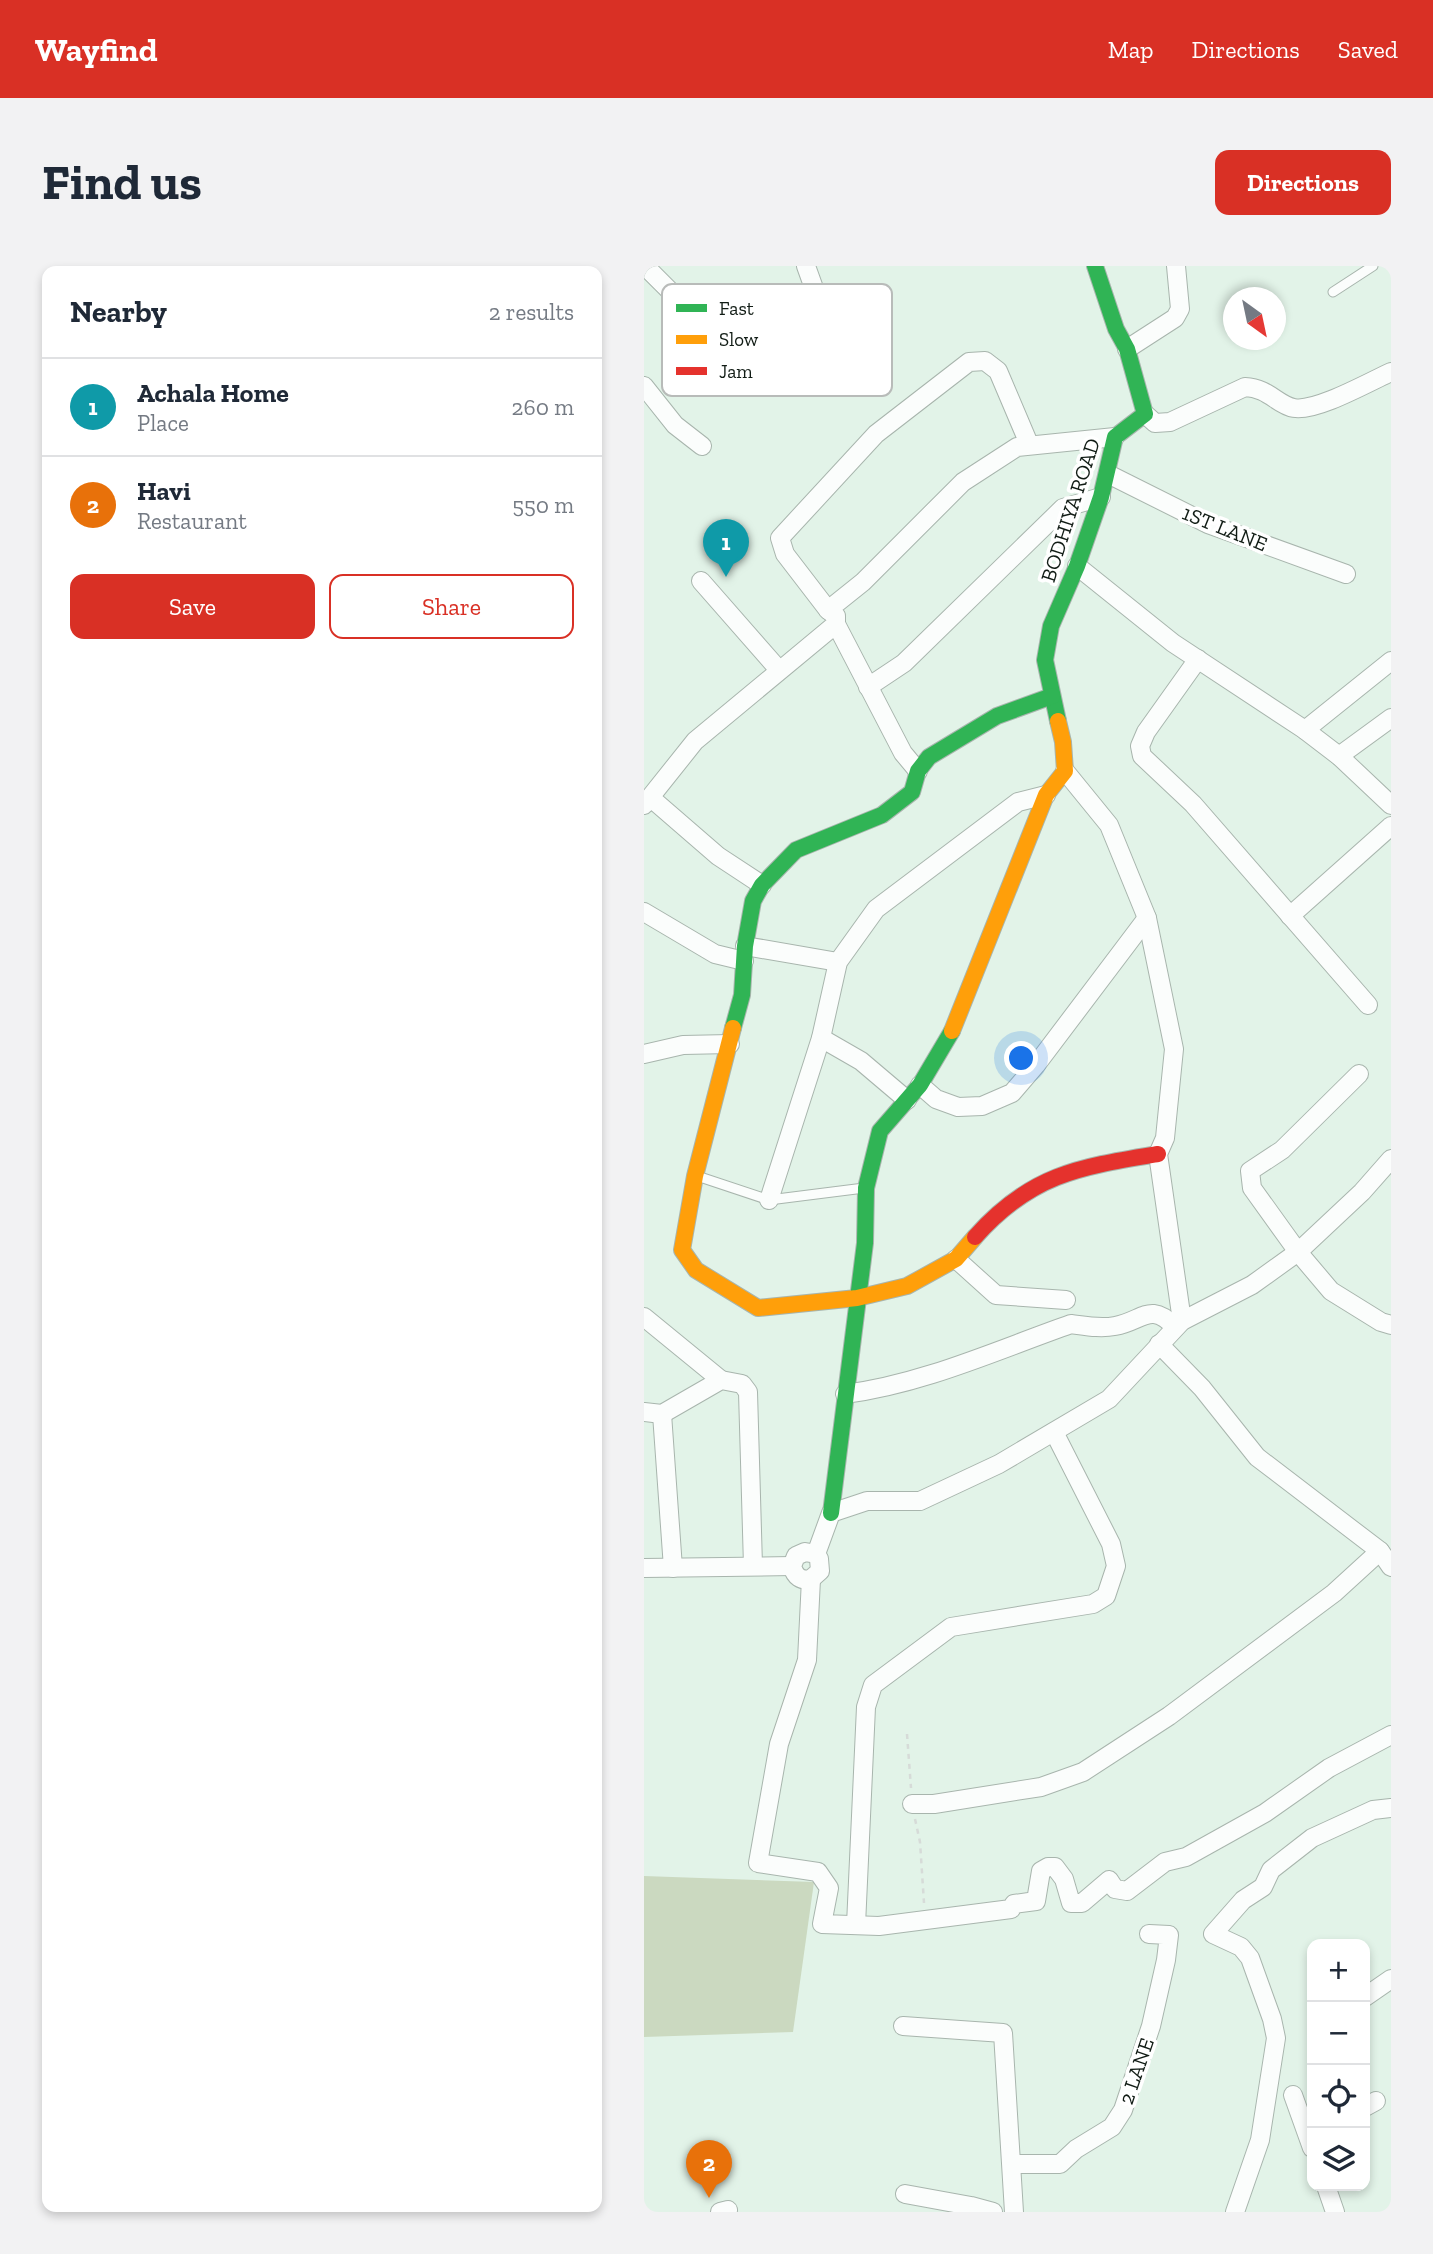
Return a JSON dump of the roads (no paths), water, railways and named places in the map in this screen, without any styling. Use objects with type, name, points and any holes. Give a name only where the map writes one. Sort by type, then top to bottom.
[{"type":"street","points":[[645,266],[663,284]]},
{"type":"street","points":[[806,266],[812,284]]},
{"type":"street","points":[[1095,266],[1116,329],[1127,349],[1145,414],[1154,423],[1170,422],[1245,387],[1259,387],[1293,408],[1313,407],[1391,372]]},
{"type":"street","points":[[1127,349],[1175,318],[1180,309],[1176,266]]},
{"type":"street","points":[[918,771],[903,753],[832,617],[785,554],[780,538],[876,434],[969,362],[985,361],[998,371],[1029,444]]},
{"type":"street","points":[[644,386],[675,425],[702,446]]},
{"type":"street","name":"BODHIYA ROAD","points":[[1065,771],[1063,743],[1045,660],[1051,626],[1077,565],[1101,497],[1115,437],[1145,414]]},
{"type":"street","points":[[762,885],[718,856],[647,802],[695,741],[779,670],[963,482],[1017,447],[1115,437]]},
{"type":"street","name":"1ST LANE","points":[[1108,474],[1208,524],[1346,574]]},
{"type":"street","points":[[868,688],[904,663],[1063,508],[1101,497]]},
{"type":"street","points":[[1077,565],[1173,643],[1305,730],[1339,756],[1391,805]]},
{"type":"street","points":[[701,581],[779,670]]},
{"type":"street","points":[[1198,659],[1146,732],[1140,746],[1142,756],[1194,804],[1368,1005]]},
{"type":"street","points":[[1305,730],[1391,661]]},
{"type":"street","points":[[1052,696],[997,716],[929,757],[918,771],[912,792],[882,815],[796,850],[762,885],[753,901],[744,953],[742,995],[695,1176],[682,1250],[696,1270],[758,1307],[857,1298],[907,1286],[956,1259],[996,1214],[1044,1181],[1093,1165],[1158,1154]]},
{"type":"street","points":[[1339,756],[1391,719]]},
{"type":"street","points":[[816,1554],[800,1553],[796,1556],[792,1566],[797,1576],[806,1580],[817,1576],[821,1565],[816,1554],[831,1513],[865,1243],[866,1188],[880,1131],[920,1085],[956,1025],[1046,795],[1065,771],[1109,825],[1147,918],[1174,1049],[1165,1138],[1158,1154],[1179,1324]]},
{"type":"street","points":[[769,1200],[821,1038],[838,962],[876,909],[1018,802],[1046,795]]},
{"type":"street","points":[[1290,916],[1391,826]]},
{"type":"street","points":[[644,912],[715,954],[744,953],[838,962]]},
{"type":"street","points":[[920,1085],[936,1099],[958,1107],[982,1106],[1012,1093],[1147,918]]},
{"type":"street","points":[[821,1038],[861,1061],[907,1100]]},
{"type":"street","points":[[644,1054],[683,1045],[730,1044]]},
{"type":"street","points":[[1359,1074],[1282,1150],[1250,1171],[1252,1188],[1298,1252],[1331,1291],[1381,1322],[1391,1325]]},
{"type":"street","points":[[831,1513],[867,1501],[920,1500],[999,1464],[1109,1399],[1179,1324],[1252,1285],[1298,1252],[1362,1192],[1391,1158]]},
{"type":"street","points":[[956,1259],[996,1295],[1066,1300]]},
{"type":"street","points":[[845,1394],[882,1390],[937,1373],[1071,1324],[1094,1328],[1116,1326],[1150,1313],[1164,1316],[1179,1324]]},
{"type":"street","points":[[644,1317],[721,1380],[743,1384],[748,1392],[753,1566]]},
{"type":"street","points":[[1159,1344],[1202,1388],[1257,1457],[1380,1551],[1391,1567]]},
{"type":"street","points":[[673,1568],[653,1413],[721,1380]]},
{"type":"street","points":[[856,1925],[866,1707],[873,1685],[951,1628],[1093,1604],[1106,1596],[1116,1566],[1111,1544],[1054,1432]]},
{"type":"street","points":[[912,1804],[934,1804],[1041,1787],[1083,1772],[1169,1716],[1335,1593],[1380,1551]]},
{"type":"street","points":[[644,1568],[792,1566]]},
{"type":"street","points":[[811,1579],[807,1660],[779,1744],[758,1863],[818,1872],[829,1888],[822,1924],[879,1926],[1011,1909],[1014,1904],[1036,1901],[1041,1871],[1048,1867],[1055,1867],[1063,1879],[1071,1903],[1082,1903],[1109,1880],[1115,1889],[1127,1891],[1165,1861],[1186,1857],[1265,1813],[1329,1768],[1391,1735]]},
{"type":"street","points":[[1235,2212],[1260,2140],[1276,2038],[1250,1958],[1241,1947],[1213,1934],[1242,1900],[1263,1887],[1271,1870],[1312,1838],[1373,1810],[1391,1808]]},
{"type":"street","name":"2 LANE","points":[[1013,2164],[1060,2164],[1076,2149],[1112,2126],[1123,2110],[1151,2026],[1166,1959],[1169,1935],[1149,1934]]},
{"type":"street","points":[[1370,1994],[1391,1979]]},
{"type":"street","points":[[902,2026],[1003,2032],[1014,2212]]},
{"type":"street","points":[[1293,2095],[1307,2129]]},
{"type":"street","points":[[1327,2191],[1335,2212]]},
{"type":"street","points":[[905,2194],[993,2212]]},
{"type":"lane","points":[[1334,292],[1373,266]]},
{"type":"lane","points":[[695,1176],[769,1200],[866,1188]]},
{"type":"place","name":"Achala Home","points":[[726,577]]},
{"type":"place","name":"Havi","points":[[709,2198]]}]
